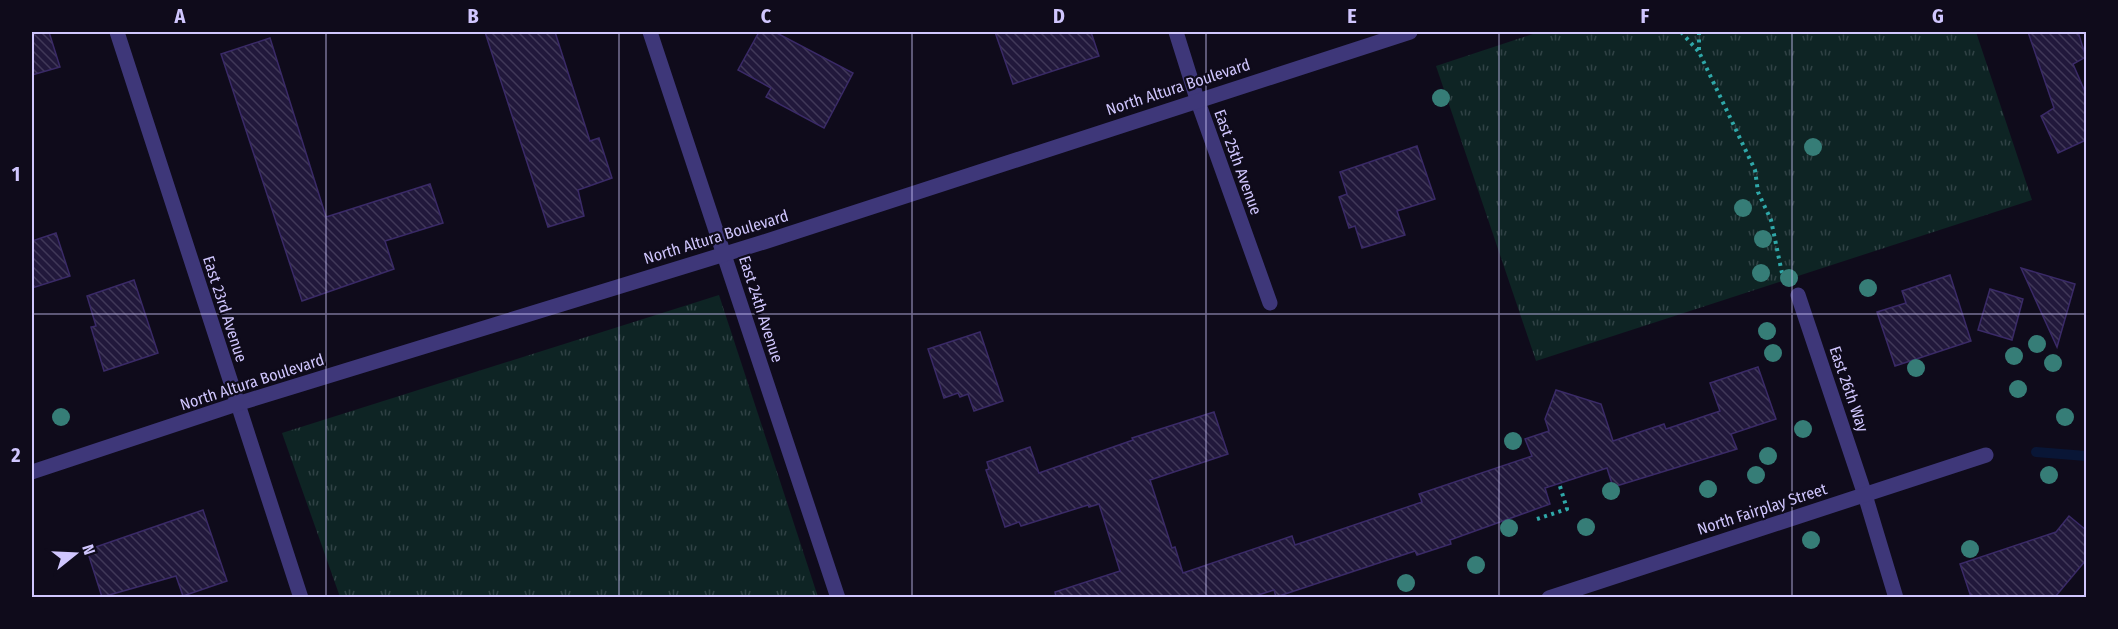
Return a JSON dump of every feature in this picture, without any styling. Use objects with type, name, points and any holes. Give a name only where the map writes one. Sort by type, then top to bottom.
[{"type":"street","name":"East 23rd Avenue","points":[[117,32],[301,597]]},
{"type":"street","name":"East 24th Avenue","points":[[650,32],[838,597]]},
{"type":"street","name":"East 25th Avenue","points":[[1176,32],[1197,99],[1270,303]]},
{"type":"street","name":"North Altura Boulevard","points":[[32,472],[237,404],[723,254],[1410,32]]},
{"type":"street","name":"East 26th Way","points":[[1798,295],[1865,495],[1896,597]]},
{"type":"street","name":"North Fairplay Street","points":[[1549,597],[1986,455]]},
{"type":"path","points":[[1681,32],[1699,52],[1755,170],[1758,192],[1771,220],[1784,286],[1798,295]]},
{"type":"path","points":[[1698,32],[1699,52]]},
{"type":"path","points":[[1538,519],[1567,509],[1559,483]]},
{"type":"green space","points":[[1539,32],[1976,32],[2032,200],[1536,361],[1436,66]]},
{"type":"green space","points":[[719,295],[818,597],[340,597],[282,433]]},
{"type":"building","points":[[32,32],[49,32],[60,67],[32,75]]},
{"type":"building","points":[[485,32],[555,32],[590,141],[599,138],[612,178],[578,190],[584,216],[548,227]]},
{"type":"building","points":[[759,32],[775,32],[853,73],[824,128],[766,97],[771,88],[738,70]]},
{"type":"building","points":[[995,32],[1091,32],[1099,56],[1013,84]]},
{"type":"building","points":[[2028,32],[2078,32],[2086,57],[2073,64],[2086,94],[2086,140],[2058,153],[2041,116],[2054,108]]},
{"type":"building","points":[[270,38],[326,217],[430,184],[443,223],[385,241],[394,269],[302,301],[221,54]]},
{"type":"building","points":[[1417,146],[1435,199],[1397,211],[1405,235],[1362,248],[1355,226],[1349,228],[1339,197],[1347,194],[1340,172]]},
{"type":"building","points":[[56,233],[70,276],[32,288],[32,241]]},
{"type":"building","points":[[2021,268],[2075,284],[2057,347]]},
{"type":"building","points":[[1950,275],[1971,341],[1895,366],[1877,312],[1906,303],[1902,291]]},
{"type":"building","points":[[134,280],[158,353],[104,371],[91,327],[96,326],[87,296]]},
{"type":"building","points":[[1990,289],[2023,299],[2012,340],[1978,330]]},
{"type":"building","points":[[980,332],[1003,401],[974,411],[968,394],[960,397],[958,393],[944,398],[928,349]]},
{"type":"building","points":[[1758,367],[1776,419],[1731,434],[1737,449],[1613,487],[1607,468],[1545,488],[1550,504],[1450,540],[1451,544],[1417,555],[1415,551],[1276,597],[1274,590],[1252,597],[1056,597],[1055,592],[1120,571],[1099,504],[1089,507],[1088,505],[1021,526],[1019,522],[1005,527],[986,470],[989,469],[987,462],[1030,447],[1039,473],[1133,440],[1132,438],[1214,412],[1228,454],[1150,480],[1172,548],[1175,547],[1183,573],[1292,536],[1295,545],[1422,502],[1419,494],[1532,456],[1525,439],[1549,431],[1545,419],[1556,390],[1601,404],[1613,441],[1664,424],[1666,429],[1720,411],[1710,383]]},
{"type":"building","points":[[203,510],[227,581],[183,596],[176,576],[102,597],[87,550]]},
{"type":"building","points":[[2069,516],[2086,530],[2086,560],[2055,597],[1971,597],[1960,564],[2056,532]]},
{"type":"waterway","points":[[2036,452],[2086,456]]}]
